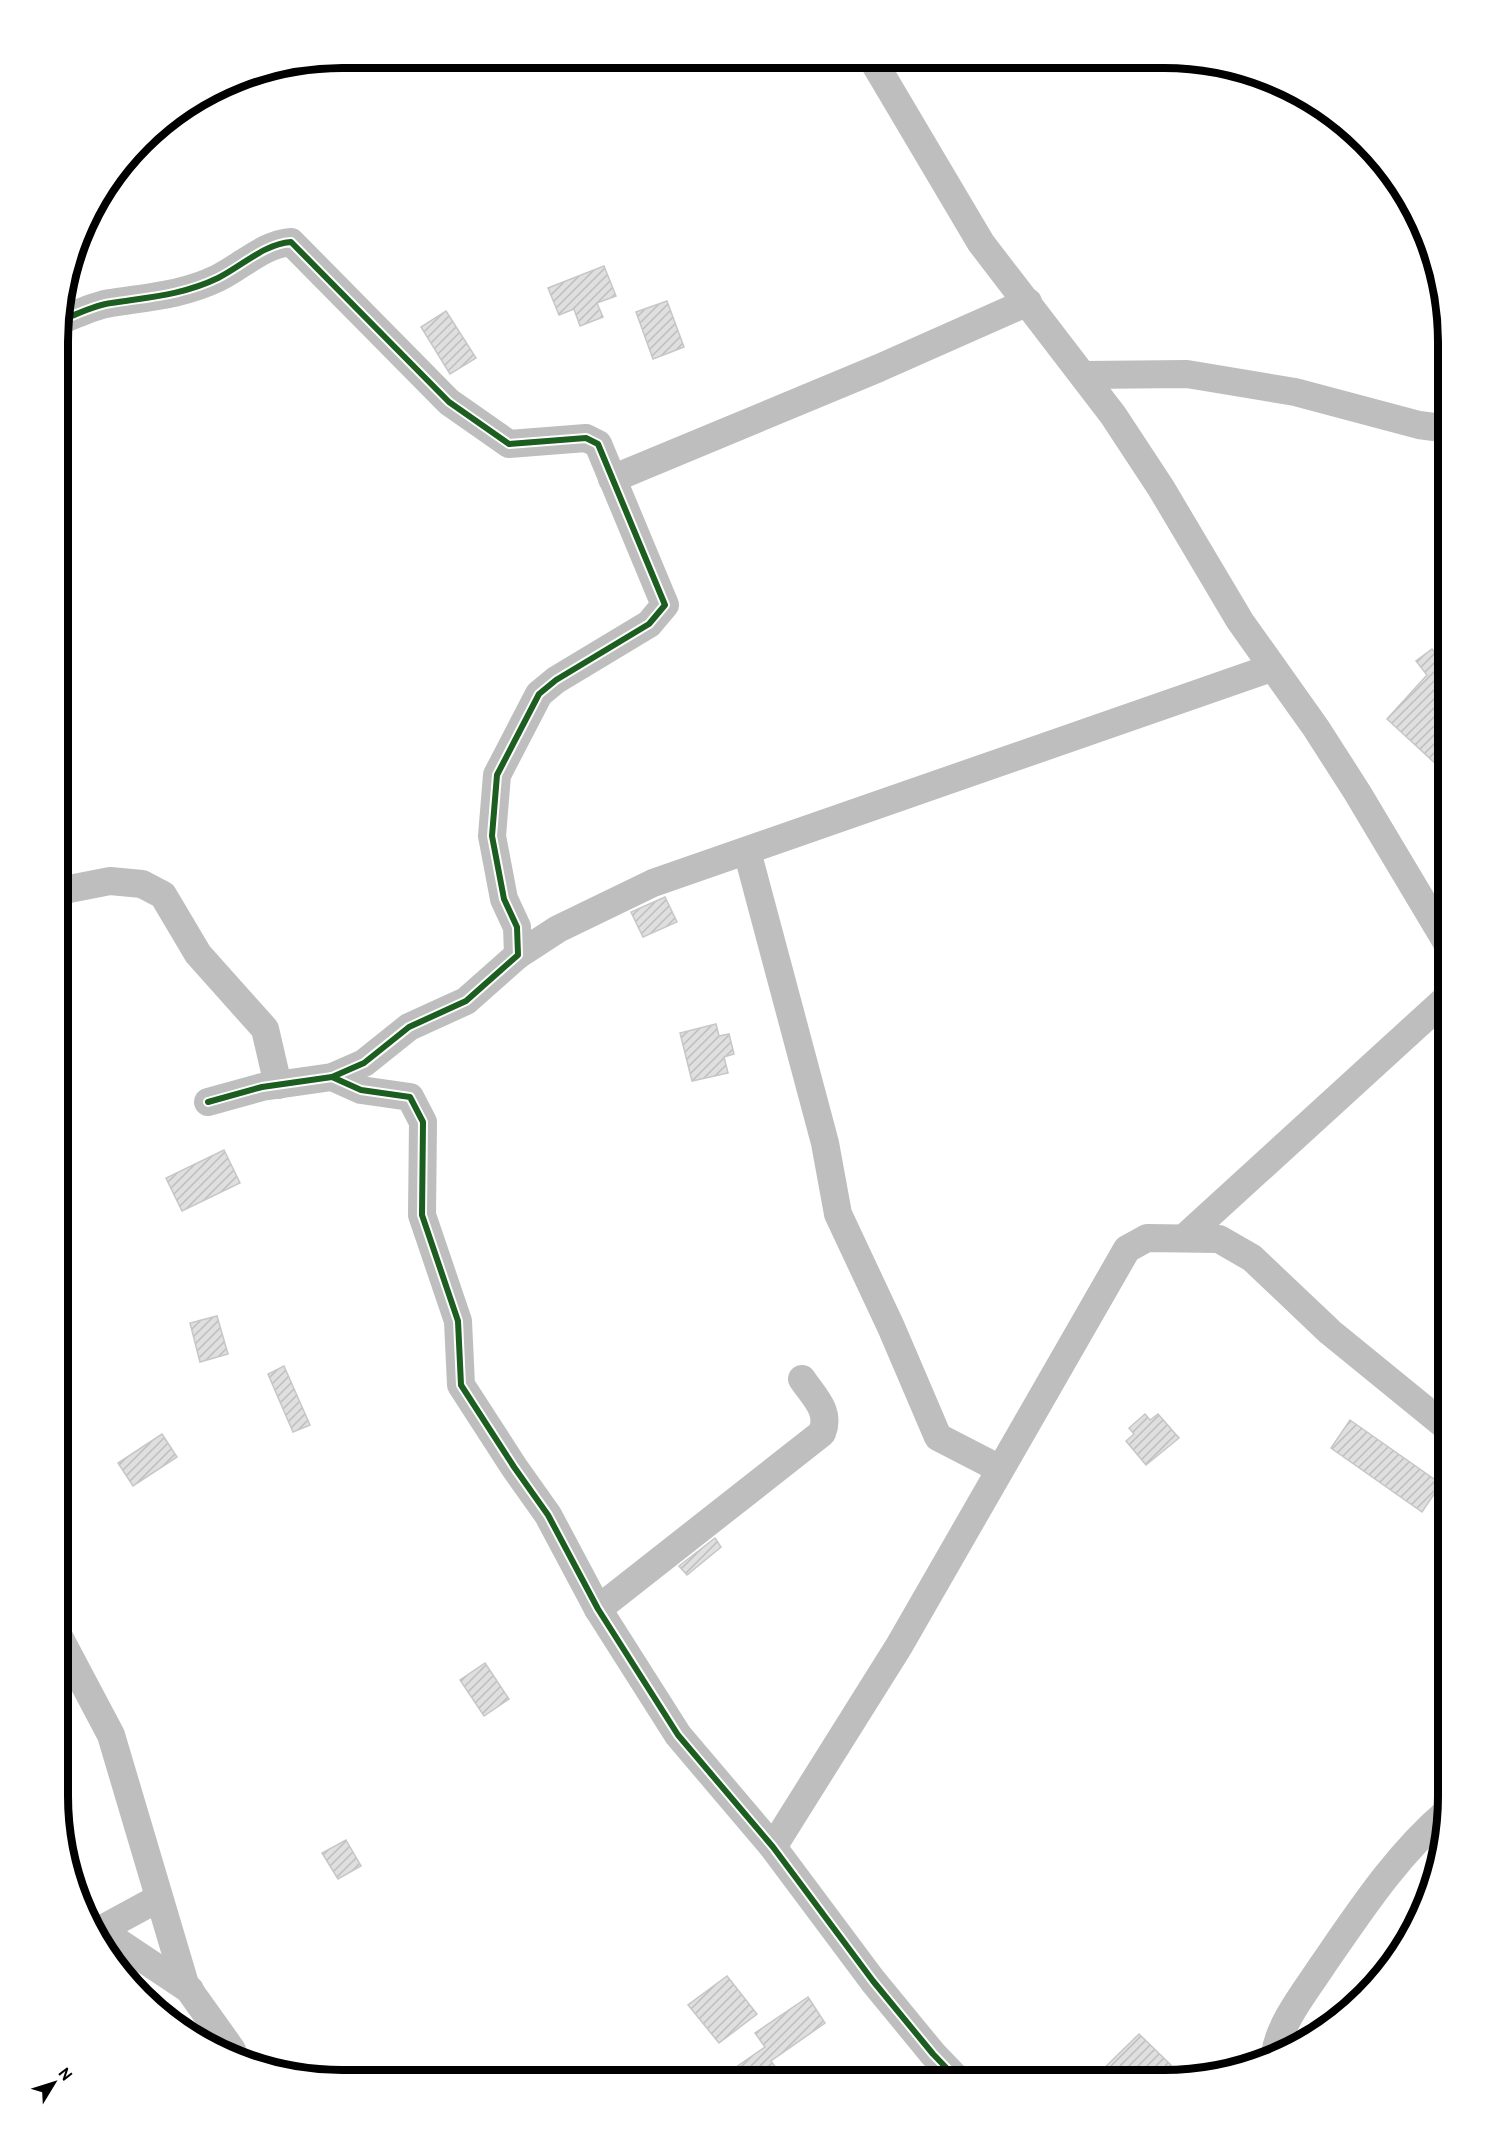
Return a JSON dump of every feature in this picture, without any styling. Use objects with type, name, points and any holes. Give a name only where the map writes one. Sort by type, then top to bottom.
[{"type":"street","points":[[878,68],[981,243],[1084,375],[1161,488],[1239,621],[1316,728],[1438,928]]},
{"type":"street","points":[[69,318],[109,303],[161,297],[195,289],[277,243],[291,242],[449,402],[509,444],[586,438],[598,444],[659,586],[664,605],[649,624],[555,680],[539,694],[497,775],[492,836],[504,899],[517,927],[518,955]]},
{"type":"street","points":[[612,479],[879,368],[1028,302]]},
{"type":"street","points":[[1084,375],[1187,374],[1295,392],[1419,425],[1438,428]]},
{"type":"street","points":[[363,1077],[409,1028],[466,1001],[518,955],[558,929],[653,883],[1272,668]]},
{"type":"street","points":[[747,851],[825,1143],[838,1214],[891,1327],[938,1437],[1000,1468]]},
{"type":"street","points":[[68,889],[111,881],[142,884],[163,895],[198,954],[265,1029],[278,1085]]},
{"type":"street","points":[[1184,1238],[1438,1006]]},
{"type":"street","points":[[208,1102],[262,1087],[332,1077],[363,1077],[410,1097],[423,1122],[422,1215],[458,1321],[461,1385],[548,1515],[598,1610],[678,1735],[772,1847],[873,1981],[948,2070]]},
{"type":"street","points":[[772,1847],[899,1646],[1127,1249],[1147,1238],[1219,1239],[1252,1258],[1330,1332],[1438,1420]]},
{"type":"street","points":[[598,1610],[822,1433],[826,1423],[825,1411],[802,1379]]},
{"type":"street","points":[[68,1654],[111,1735],[185,1984],[226,2044]]},
{"type":"street","points":[[1276,2046],[1305,1992],[1371,1894],[1427,1828],[1437,1820]]},
{"type":"street","points":[[101,1926],[159,1898]]},
{"type":"street","points":[[107,1936],[185,1984],[250,2054]]},
{"type":"building","points":[[604,266],[616,296],[597,303],[603,317],[580,326],[574,309],[559,315],[548,288]]},
{"type":"building","points":[[667,301],[684,347],[653,359],[636,312]]},
{"type":"building","points":[[446,311],[476,358],[450,374],[421,327]]},
{"type":"building","points":[[1432,649],[1438,656],[1437,765],[1387,719],[1427,675],[1416,661]]},
{"type":"building","points":[[665,897],[677,922],[643,937],[631,912]]},
{"type":"building","points":[[716,1024],[719,1036],[729,1034],[734,1054],[724,1057],[728,1073],[692,1081],[680,1033]]},
{"type":"building","points":[[224,1150],[240,1183],[182,1211],[166,1178]]},
{"type":"building","points":[[217,1316],[228,1354],[200,1362],[190,1323]]},
{"type":"building","points":[[284,1366],[310,1425],[293,1432],[268,1374]]},
{"type":"building","points":[[1145,1414],[1150,1420],[1158,1414],[1179,1438],[1146,1465],[1126,1441],[1134,1434],[1129,1428]]},
{"type":"building","points":[[1350,1420],[1438,1482],[1438,1488],[1422,1512],[1331,1448]]},
{"type":"building","points":[[162,1434],[177,1457],[133,1486],[118,1463]]},
{"type":"building","points":[[715,1538],[721,1547],[687,1575],[679,1566]]},
{"type":"building","points":[[485,1663],[509,1699],[484,1716],[460,1680]]},
{"type":"building","points":[[346,1840],[361,1866],[338,1879],[322,1853]]},
{"type":"building","points":[[727,1976],[757,2014],[719,2043],[688,2005]]},
{"type":"building","points":[[808,1997],[825,2023],[771,2061],[778,2070],[732,2070],[765,2047],[755,2033]]},
{"type":"building","points":[[1139,2034],[1171,2065],[1166,2070],[1102,2070]]},
{"type":"cycle path","points":[[69,317],[105,304],[166,295],[205,284],[253,256],[272,247],[291,242],[449,402],[509,444],[586,438],[598,444],[665,605],[649,624],[556,680],[539,694],[497,775],[492,836],[504,899],[517,927],[518,955],[466,1001],[409,1027],[364,1063],[332,1077],[262,1087],[208,1102]]},
{"type":"cycle path","points":[[332,1077],[361,1090],[410,1097],[423,1122],[422,1215],[458,1321],[461,1385],[548,1515],[598,1609],[678,1735],[773,1847],[873,1981],[948,2070]]}]
